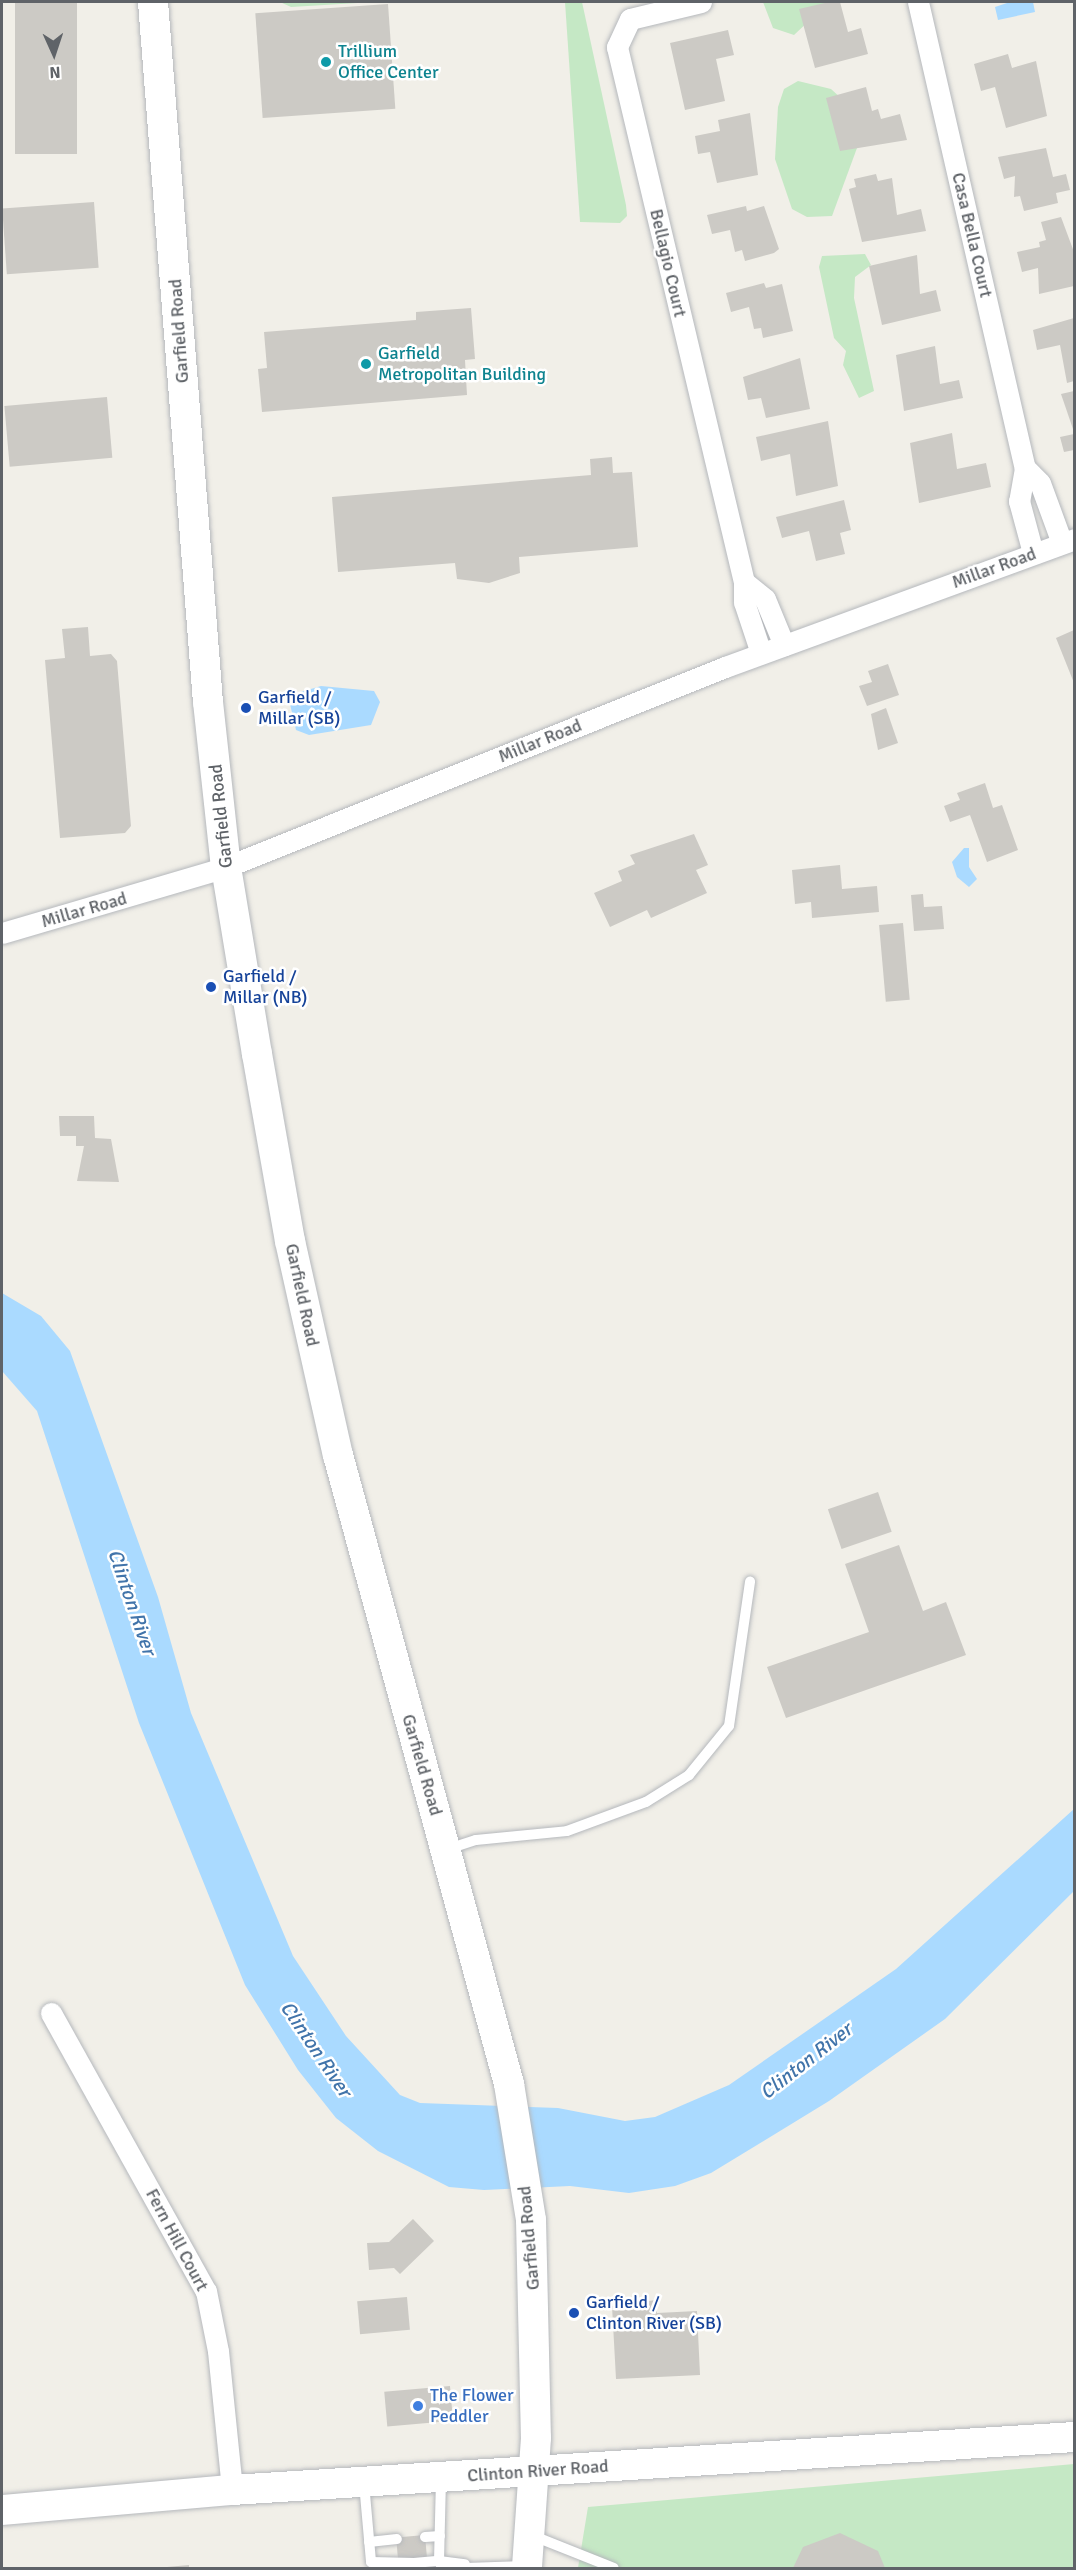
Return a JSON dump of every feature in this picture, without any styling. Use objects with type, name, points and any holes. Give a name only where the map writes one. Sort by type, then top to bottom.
[{"type":"main road","name":"Garfield Road","points":[[153,2],[226,867],[314,1351],[399,1687],[447,1849],[509,2084],[531,2220],[535,2471],[530,2535],[531,2568]]},
{"type":"main road","name":"Clinton River Road","points":[[2,2510],[232,2490],[1074,2437]]},
{"type":"street","name":"Bellagio Court","points":[[701,2],[630,19],[617,47],[744,582],[744,602],[761,653]]},
{"type":"street","name":"Casa Bella Court","points":[[918,2],[1025,468],[1019,501],[1033,553]]},
{"type":"street","name":"Casa Bella Court","points":[[1025,468],[1040,483],[1068,541]]},
{"type":"street","name":"Millar Road","points":[[2,933],[226,867],[761,653],[1068,541]]},
{"type":"street","points":[[744,582],[770,607],[784,645]]},
{"type":"street","name":"Fern Hill Court","points":[[51,2013],[206,2291],[218,2351],[232,2490]]},
{"type":"lane","points":[[447,1849],[476,1840],[567,1832],[646,1802],[689,1775],[729,1726],[750,1582]]},
{"type":"lane","points":[[441,2478],[441,2565]]},
{"type":"lane","points":[[364,2483],[371,2562],[414,2566],[531,2568]]},
{"type":"lane","points":[[530,2535],[614,2568]]},
{"type":"lane","points":[[425,2537],[440,2536]]},
{"type":"lane","points":[[369,2542],[396,2540]]},
{"type":"green space","points":[[280,2],[374,2],[291,7]]},
{"type":"green space","points":[[565,2],[582,2],[626,205],[627,216],[620,223],[580,222]]},
{"type":"green space","points":[[763,2],[829,2],[794,35],[773,28]]},
{"type":"green space","points":[[798,81],[831,89],[842,99],[857,148],[832,216],[807,217],[792,209],[775,159],[778,107],[784,89]]},
{"type":"green space","points":[[865,254],[871,265],[855,277],[854,298],[874,391],[859,398],[843,365],[846,351],[834,338],[819,267],[822,256]]},
{"type":"green space","points":[[1074,2464],[1074,2568],[578,2568],[588,2507]]},
{"type":"water","points":[[1010,2],[1033,2],[1035,12],[998,20],[995,7]]},
{"type":"water","points":[[321,686],[374,691],[380,702],[371,725],[309,735],[296,730],[290,704],[294,694]]},
{"type":"water","points":[[964,848],[969,848],[969,867],[977,879],[969,887],[957,877],[952,862]]},
{"type":"water","name":"Clinton River","points":[[2,1293],[41,1316],[70,1351],[158,1597],[191,1713],[293,1956],[346,2036],[400,2095],[420,2103],[558,2108],[625,2121],[655,2117],[729,2085],[896,1969],[1074,1809],[1074,1891],[945,2019],[829,2101],[711,2173],[675,2186],[629,2193],[570,2186],[484,2190],[449,2187],[378,2151],[336,2118],[298,2070],[245,1985],[139,1723],[37,1411],[2,1371]]},
{"type":"building","points":[[15,2],[77,2],[77,154],[15,154]]},
{"type":"building","points":[[829,2],[840,2],[848,32],[861,28],[868,54],[815,68],[799,9]]},
{"type":"building","name":"Trillium Office Center","points":[[388,4],[395,109],[263,118],[255,13]]},
{"type":"building","points":[[728,30],[734,55],[716,59],[725,101],[685,110],[670,43]]},
{"type":"building","points":[[1008,54],[1012,68],[1036,61],[1047,116],[1006,128],[995,87],[981,91],[974,64]]},
{"type":"building","points":[[866,87],[872,111],[878,109],[881,119],[900,114],[907,140],[840,151],[826,98]]},
{"type":"building","points":[[750,113],[758,175],[717,183],[710,152],[698,154],[695,136],[720,131],[718,120]]},
{"type":"building","points":[[1046,148],[1053,177],[1066,174],[1070,190],[1056,193],[1058,203],[1024,211],[1020,196],[1014,197],[1015,176],[1004,179],[998,157]]},
{"type":"building","points":[[876,174],[878,181],[892,178],[897,215],[921,209],[926,231],[862,242],[849,189],[856,187],[854,179]]},
{"type":"building","points":[[94,202],[99,268],[7,274],[2,208]]},
{"type":"building","points":[[746,206],[747,211],[764,206],[779,249],[774,253],[745,261],[742,250],[735,252],[730,230],[712,234],[707,215]]},
{"type":"building","points":[[1061,217],[1074,252],[1074,286],[1039,294],[1038,268],[1022,272],[1017,252],[1040,247],[1039,242],[1046,240],[1041,222]]},
{"type":"building","points":[[917,255],[920,294],[936,290],[941,311],[882,325],[869,266]]},
{"type":"building","points":[[764,283],[766,288],[782,284],[793,331],[763,338],[761,328],[754,329],[749,307],[731,312],[726,293]]},
{"type":"building","name":"Garfield Metropolitan Building","points":[[471,308],[475,359],[465,360],[467,395],[262,412],[258,369],[267,368],[264,332],[416,320],[416,312]]},
{"type":"building","points":[[1074,318],[1074,381],[1067,383],[1060,345],[1037,350],[1033,330]]},
{"type":"building","points":[[935,346],[940,384],[959,380],[963,398],[904,411],[896,355]]},
{"type":"building","points":[[800,358],[810,409],[766,418],[761,398],[748,400],[743,377]]},
{"type":"building","points":[[1074,391],[1074,432],[1061,394]]},
{"type":"building","points":[[107,397],[112,458],[10,467],[4,406]]},
{"type":"building","points":[[828,421],[838,486],[796,496],[790,454],[761,461],[756,437]]},
{"type":"building","points":[[952,433],[957,469],[986,463],[991,487],[919,503],[910,443]]},
{"type":"building","points":[[1074,434],[1074,450],[1064,452],[1060,437]]},
{"type":"building","points":[[612,457],[613,473],[632,472],[638,547],[519,557],[520,573],[489,583],[457,579],[455,563],[338,572],[332,497],[591,475],[590,459]]},
{"type":"building","points":[[844,500],[851,530],[840,533],[845,554],[816,561],[809,531],[782,538],[776,517]]},
{"type":"building","points":[[88,627],[90,656],[111,654],[117,661],[131,826],[125,833],[60,838],[45,660],[65,658],[62,629]]},
{"type":"building","points":[[1074,630],[1074,683],[1056,638]]},
{"type":"building","points":[[888,664],[899,695],[867,706],[859,686],[872,682],[868,671]]},
{"type":"building","points":[[886,708],[898,743],[878,750],[871,714]]},
{"type":"building","points":[[985,783],[993,808],[1002,805],[1018,850],[987,862],[970,815],[950,822],[944,806],[960,800],[957,793]]},
{"type":"building","points":[[694,834],[708,865],[696,870],[707,893],[651,918],[647,910],[610,927],[594,893],[622,881],[618,871],[635,864],[630,855]]},
{"type":"building","points":[[840,865],[842,889],[877,886],[879,912],[812,918],[811,902],[795,904],[792,870]]},
{"type":"building","points":[[923,894],[924,907],[942,906],[944,929],[914,931],[911,895]]},
{"type":"building","points":[[903,923],[910,1000],[886,1002],[879,925]]},
{"type":"building","points":[[59,1116],[94,1116],[95,1138],[111,1139],[119,1182],[77,1181],[84,1146],[76,1146],[76,1136],[60,1136]]},
{"type":"building","points":[[878,1492],[892,1532],[842,1549],[828,1509]]},
{"type":"building","points":[[899,1545],[923,1611],[946,1602],[966,1655],[786,1718],[767,1667],[869,1632],[845,1564]]},
{"type":"building","points":[[413,2219],[434,2241],[400,2274],[394,2268],[369,2270],[367,2243],[389,2242]]},
{"type":"building","points":[[407,2297],[410,2330],[360,2334],[357,2301]]},
{"type":"building","points":[[656,2300],[657,2313],[697,2311],[700,2375],[616,2379],[612,2306]]},
{"type":"building","name":"The Flower Peddler","points":[[450,2386],[453,2421],[387,2427],[384,2392]]},
{"type":"building","points":[[840,2533],[878,2551],[885,2568],[793,2568],[803,2547]]},
{"type":"building","points":[[425,2535],[427,2557],[398,2559],[396,2538]]},
{"type":"building","points":[[189,2565],[189,2568],[167,2568],[167,2567]]},
{"type":"place","name":"Trillium Office Center","points":[[326,62]]},
{"type":"place","name":"Garfield Metropolitan Building","points":[[366,364]]},
{"type":"place","name":"Garfield / Millar (SB)","points":[[246,708]]},
{"type":"place","name":"Garfield / Millar (NB)","points":[[211,987]]},
{"type":"place","name":"Garfield / Clinton River (SB)","points":[[574,2313]]},
{"type":"place","name":"The Flower Peddler","points":[[418,2406]]}]
